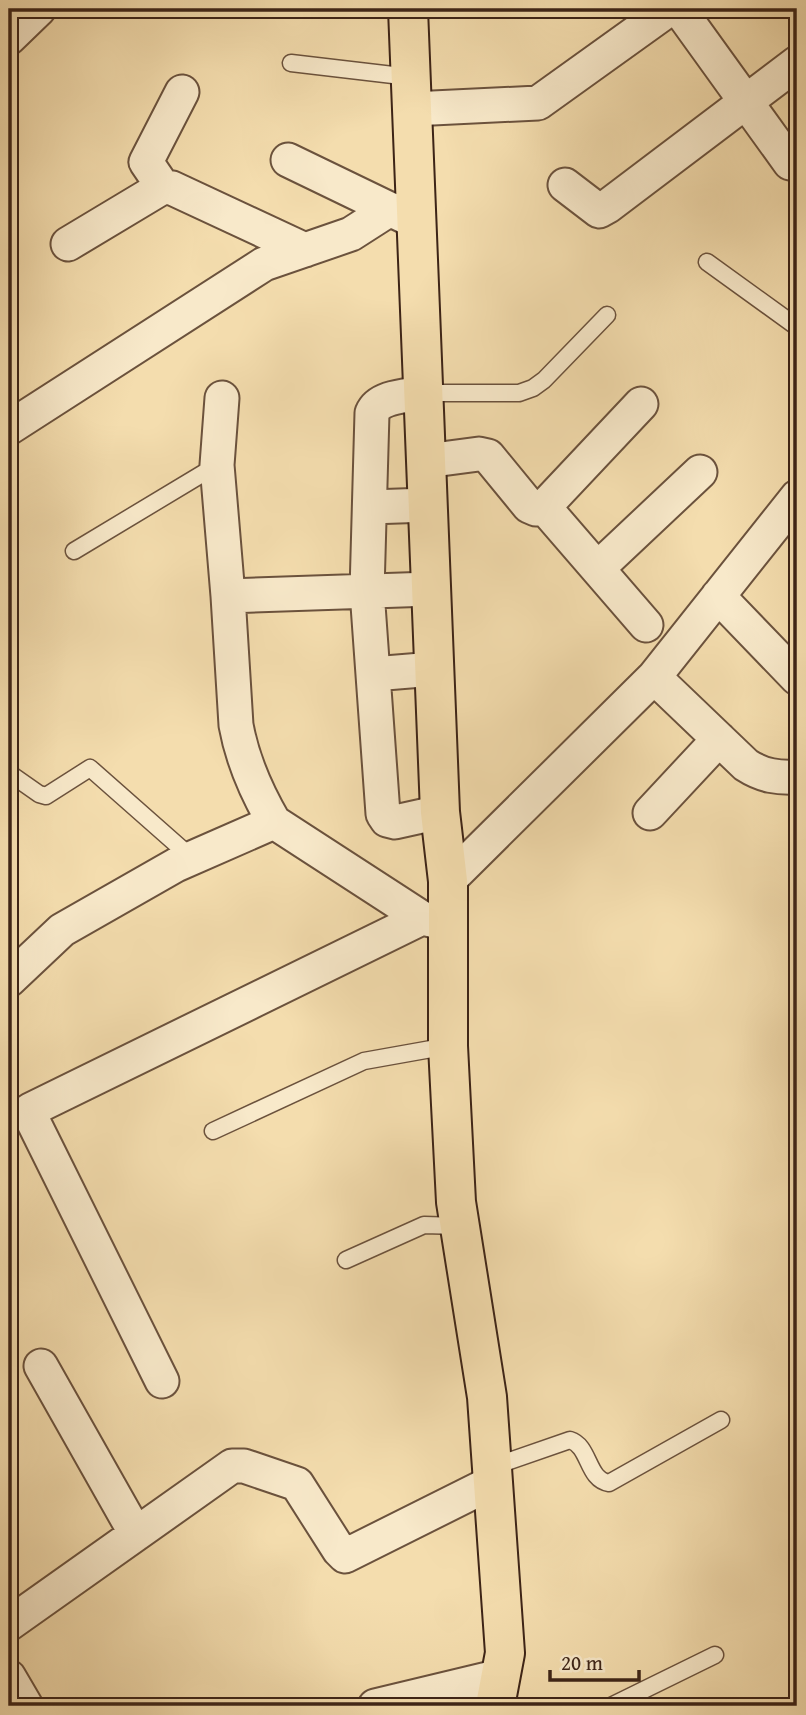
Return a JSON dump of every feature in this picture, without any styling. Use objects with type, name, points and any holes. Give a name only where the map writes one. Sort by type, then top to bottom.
[{"type":"main road","points":[[408,9],[411,93],[403,216],[423,393],[440,812],[448,881],[435,921],[448,1046],[456,1202],[487,1396],[505,1653],[501,1697]]},
{"type":"street","points":[[411,93],[538,103],[669,9]]},
{"type":"street","points":[[679,9],[790,163]]},
{"type":"street","points":[[565,185],[599,211],[797,63]]},
{"type":"street","points":[[163,187],[146,162],[182,92]]},
{"type":"street","points":[[288,160],[403,216]]},
{"type":"street","points":[[68,244],[163,187],[172,188],[305,250]]},
{"type":"street","points":[[9,428],[264,264],[403,216]]},
{"type":"street","points":[[423,393],[382,401],[375,405],[372,412],[367,591],[383,814],[387,820],[394,822],[440,812]]},
{"type":"street","points":[[222,398],[216,465],[236,725],[240,746],[266,808],[263,827]]},
{"type":"street","points":[[426,461],[479,454],[488,456],[529,506],[536,509],[544,507],[640,404]]},
{"type":"street","points":[[598,568],[700,472]]},
{"type":"street","points":[[448,881],[654,677],[797,497]]},
{"type":"street","points":[[370,507],[428,505]]},
{"type":"street","points":[[544,507],[646,625]]},
{"type":"street","points":[[228,596],[431,589]]},
{"type":"street","points":[[718,596],[797,678]]},
{"type":"street","points":[[373,674],[434,670]]},
{"type":"street","points":[[654,677],[746,765],[776,778],[797,777]]},
{"type":"street","points":[[650,813],[719,739]]},
{"type":"street","points":[[9,980],[62,930],[192,858],[263,827]]},
{"type":"street","points":[[263,827],[435,921]]},
{"type":"street","points":[[162,1381],[30,1115],[30,1110],[435,921]]},
{"type":"street","points":[[41,1366],[136,1534]]},
{"type":"street","points":[[9,1623],[232,1466],[244,1466],[297,1485],[345,1556],[492,1474]]},
{"type":"street","points":[[9,1677],[26,1706]]},
{"type":"street","points":[[375,1706],[501,1697]]},
{"type":"lane","points":[[291,63],[411,93]]},
{"type":"lane","points":[[707,262],[797,327]]},
{"type":"lane","points":[[423,393],[519,393],[533,388],[607,315]]},
{"type":"lane","points":[[74,551],[216,465]]},
{"type":"lane","points":[[9,773],[46,796],[90,768],[192,858]]},
{"type":"lane","points":[[213,1130],[364,1061],[448,1046]]},
{"type":"lane","points":[[346,1260],[424,1225],[459,1226]]},
{"type":"lane","points":[[492,1474],[570,1440],[581,1448],[597,1477],[609,1483],[721,1420]]},
{"type":"lane","points":[[611,1706],[715,1655]]}]
